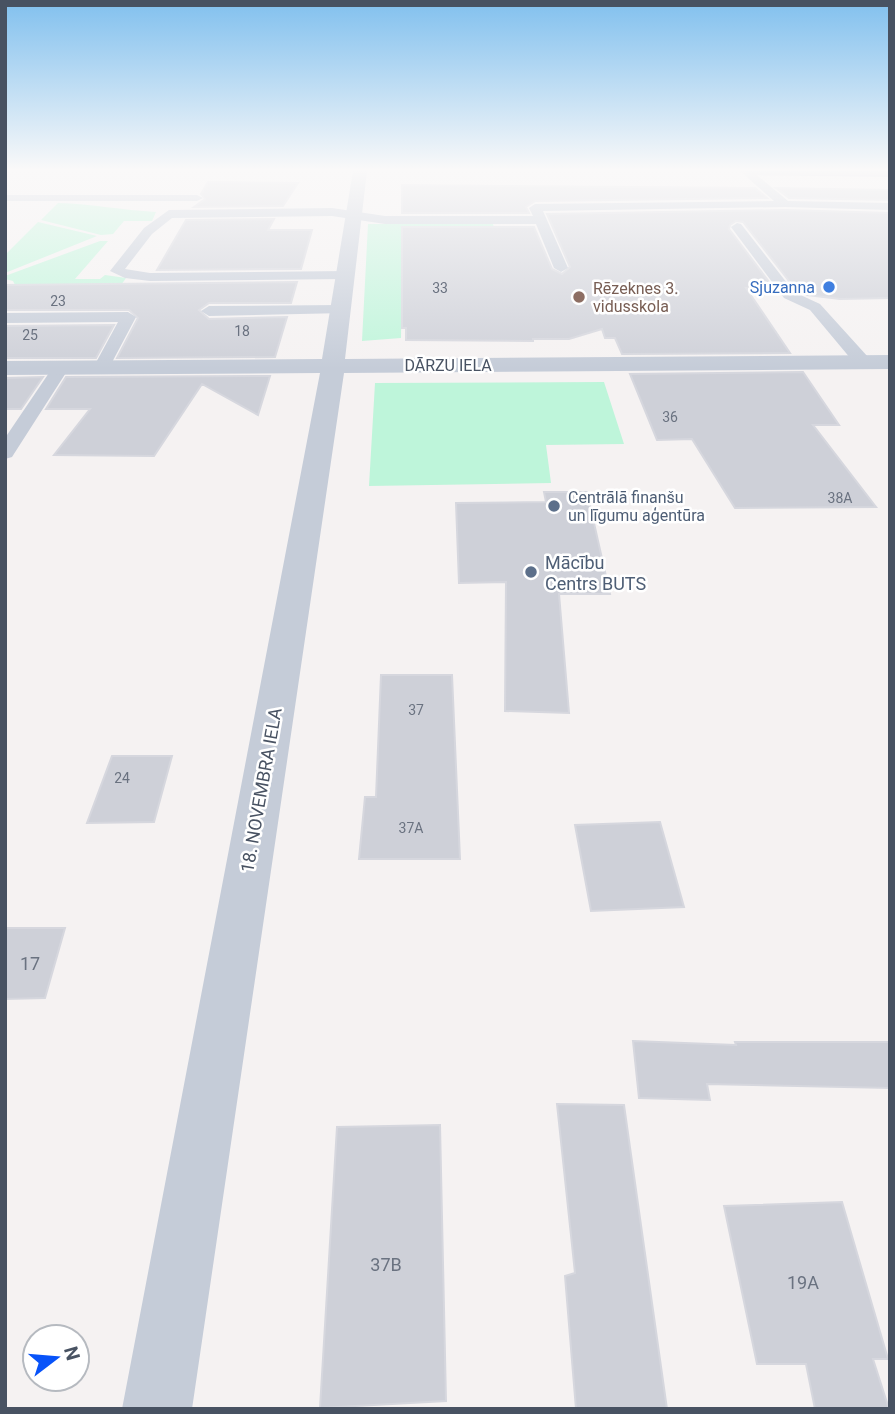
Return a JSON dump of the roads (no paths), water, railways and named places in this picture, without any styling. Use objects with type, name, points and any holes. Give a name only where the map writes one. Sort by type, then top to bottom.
[{"type":"street","name":"18. NOVEMBRA IELA","points":[[157,1409],[332,366],[351,237]]},
{"type":"street","name":"DĀRZU IELA","points":[[5,368],[890,362]]},
{"type":"lane","points":[[143,237],[117,271],[150,277],[343,293]]},
{"type":"lane","points":[[548,237],[561,268]]},
{"type":"lane","points":[[745,237],[789,295],[815,307],[862,361]]},
{"type":"lane","points":[[209,311],[343,293]]},
{"type":"lane","points":[[5,318],[128,317],[100,368]]},
{"type":"lane","points":[[5,453],[61,368]]},
{"type":"lane","points":[[5,416],[30,415]]},
{"type":"place","name":"Sjuzanna","points":[[829,287]]},
{"type":"place","name":"Rēzeknes 3. vidusskola","points":[[579,297]]},
{"type":"place","name":"Centrālā finanšu un līgumu aģentūra","points":[[554,506]]},
{"type":"place","name":"Mācību Centrs BUTS","points":[[531,572]]}]
